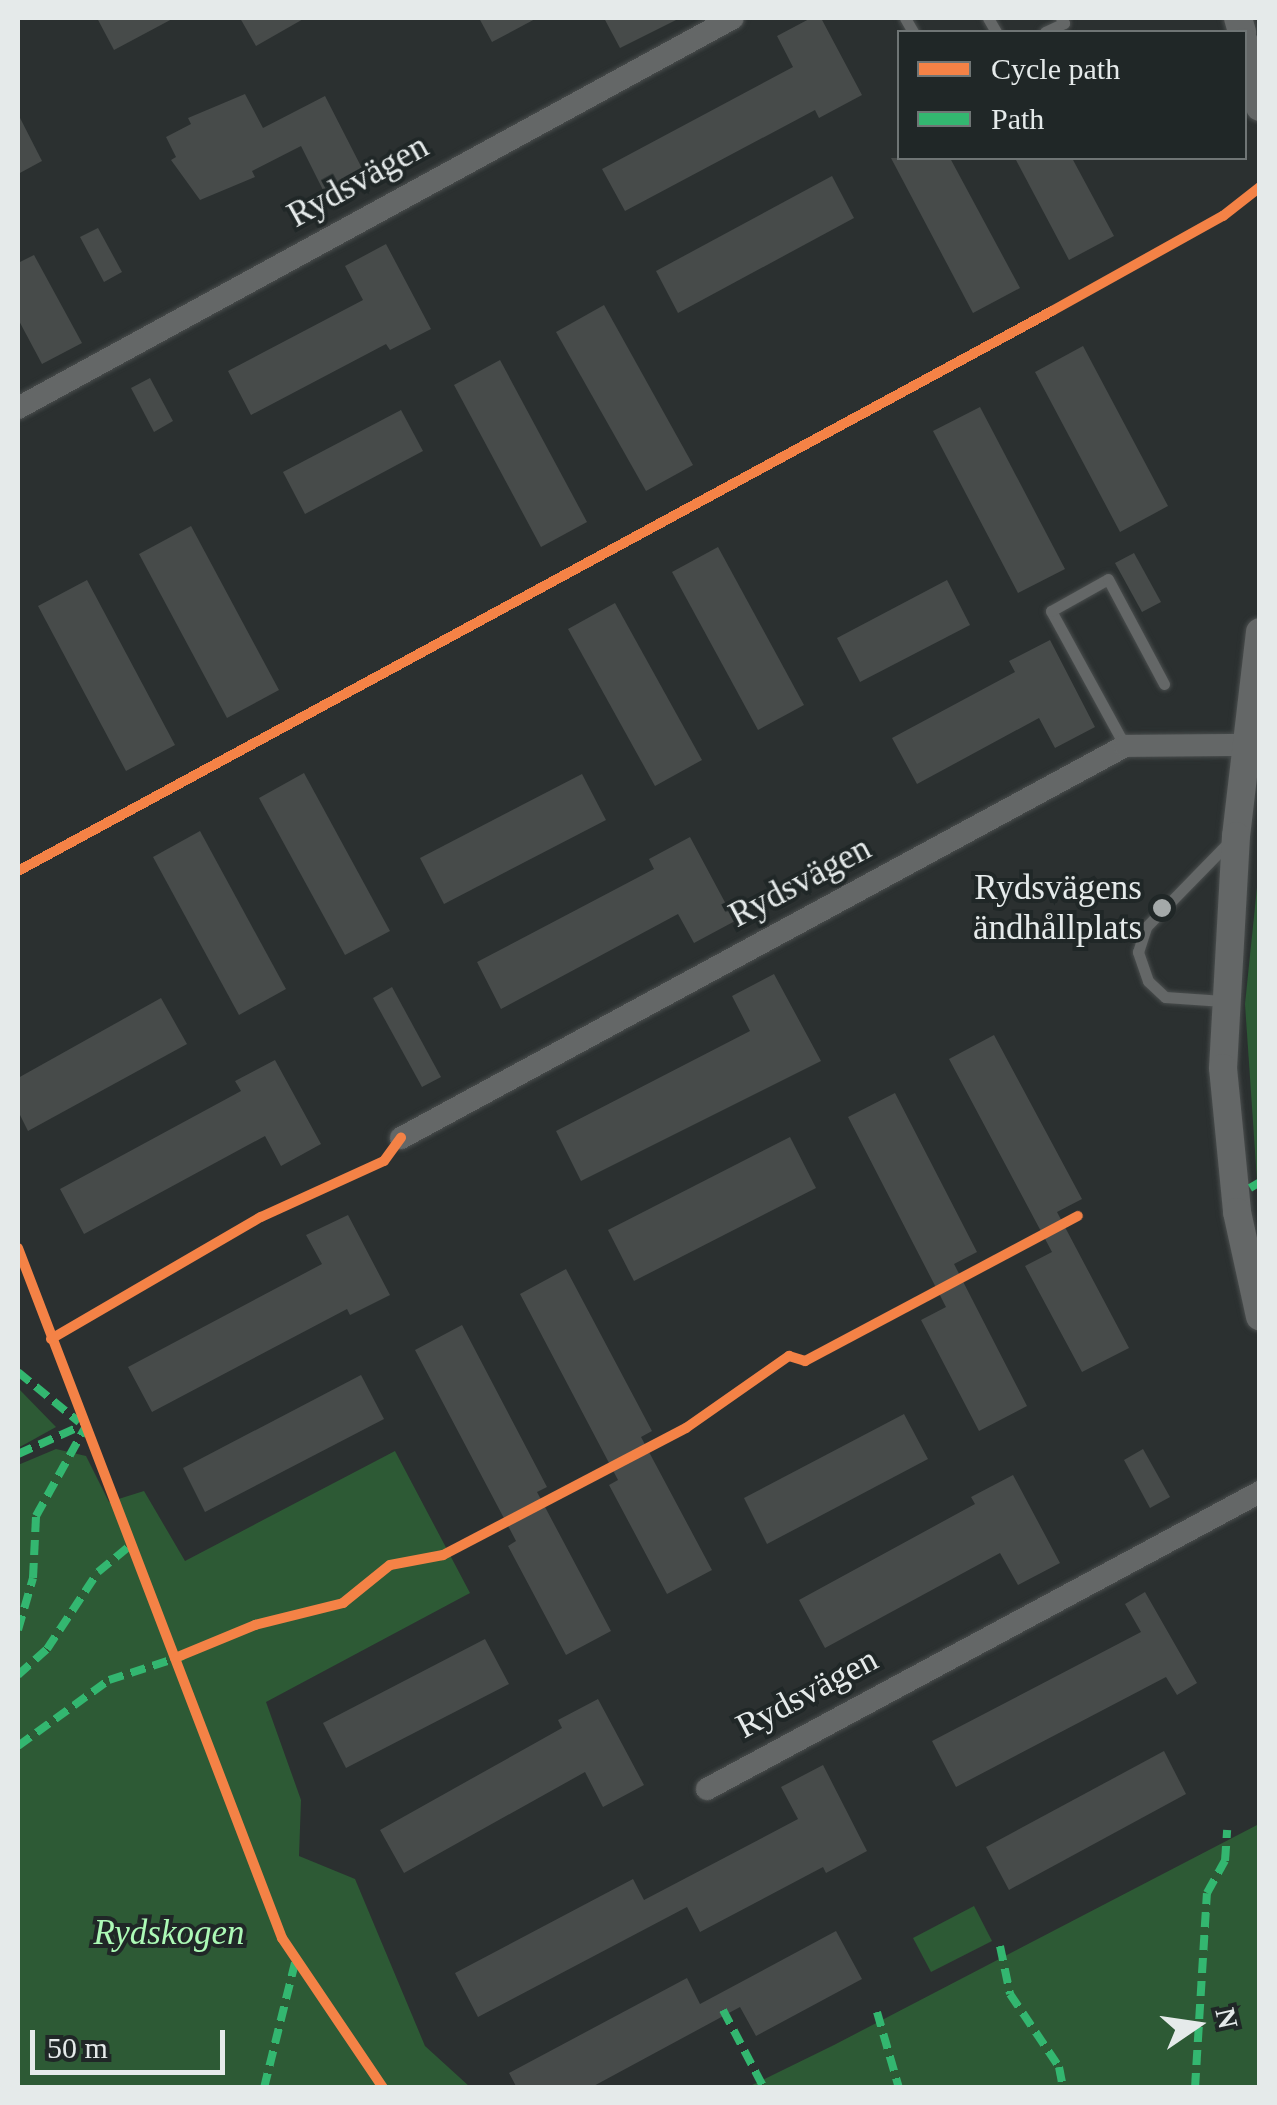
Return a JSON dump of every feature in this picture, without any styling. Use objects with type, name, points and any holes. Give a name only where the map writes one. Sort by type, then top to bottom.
[{"type":"street","name":"Rydsvägen","points":[[18,408],[733,18]]},
{"type":"street","points":[[1247,54],[1260,108]]},
{"type":"street","points":[[1260,632],[1236,836],[1224,1002],[1226,1135],[1260,1317]]},
{"type":"street","name":"Rydsvägen","points":[[402,1138],[1125,746],[1246,745]]},
{"type":"street","name":"Rydsvägen","points":[[706,1789],[1260,1492]]},
{"type":"lane","points":[[1125,746],[1052,610],[1108,579],[1164,684]]},
{"type":"lane","points":[[1224,1002],[1165,997],[1148,981],[1138,952],[1146,927],[1236,836]]},
{"type":"green space","points":[[1259,868],[1259,1210],[1245,1004]]},
{"type":"green space","points":[[18,1388],[56,1427],[18,1448]]},
{"type":"green space","name":"Rydskogen","points":[[56,1449],[86,1456],[109,1502],[144,1491],[185,1561],[395,1451],[470,1593],[266,1702],[301,1800],[299,1856],[355,1879],[425,2046],[470,2087],[18,2087],[18,1465]]},
{"type":"green space","points":[[1259,1824],[1259,2087],[748,2087],[834,2045]]},
{"type":"green space","points":[[974,1906],[992,1941],[931,1972],[913,1938]]},
{"type":"building","points":[[97,18],[174,18],[114,50]]},
{"type":"building","points":[[240,18],[305,18],[256,46]]},
{"type":"building","points":[[479,18],[537,18],[492,42]]},
{"type":"building","points":[[604,18],[680,18],[620,48]]},
{"type":"building","points":[[811,18],[821,18],[862,95],[819,118],[815,110],[625,211],[602,169],[793,67],[777,36]]},
{"type":"building","points":[[245,94],[263,128],[325,96],[369,182],[329,202],[301,146],[252,171],[255,177],[200,200],[171,160],[176,157],[166,137],[191,124],[188,118]]},
{"type":"building","points":[[18,114],[42,161],[18,174]]},
{"type":"building","points":[[891,158],[951,160],[1020,288],[973,313]]},
{"type":"building","points":[[1016,160],[1073,160],[1114,236],[1069,260]]},
{"type":"building","points":[[832,176],[854,218],[678,313],[656,271]]},
{"type":"building","points":[[98,228],[122,272],[104,282],[80,237]]},
{"type":"building","points":[[386,244],[431,329],[390,350],[386,344],[251,415],[228,371],[363,300],[345,266]]},
{"type":"building","points":[[34,255],[82,343],[42,364],[18,319],[18,263]]},
{"type":"building","points":[[604,305],[693,465],[646,491],[556,332]]},
{"type":"building","points":[[1083,346],[1168,506],[1120,532],[1035,372]]},
{"type":"building","points":[[500,360],[587,522],[541,547],[454,385]]},
{"type":"building","points":[[150,378],[173,421],[154,432],[131,388]]},
{"type":"building","points":[[980,407],[1065,569],[1018,593],[933,431]]},
{"type":"building","points":[[401,410],[423,451],[305,514],[283,472]]},
{"type":"building","points":[[191,526],[279,690],[227,718],[139,554]]},
{"type":"building","points":[[718,547],[804,705],[758,730],[672,572]]},
{"type":"building","points":[[1134,553],[1161,602],[1142,612],[1115,563]]},
{"type":"building","points":[[87,580],[175,745],[126,771],[38,606]]},
{"type":"building","points":[[947,580],[970,625],[860,682],[837,638]]},
{"type":"building","points":[[615,603],[702,760],[655,786],[568,629]]},
{"type":"building","points":[[1050,640],[1095,727],[1055,748],[1039,718],[917,784],[892,738],[1015,672],[1009,661]]},
{"type":"building","points":[[304,773],[390,931],[345,955],[259,798]]},
{"type":"building","points":[[582,774],[606,820],[444,904],[420,858]]},
{"type":"building","points":[[200,831],[286,989],[239,1015],[153,857]]},
{"type":"building","points":[[690,837],[735,921],[694,943],[678,914],[501,1009],[477,962],[654,869],[649,859]]},
{"type":"building","points":[[774,974],[821,1061],[581,1181],[556,1131],[750,1031],[732,996]]},
{"type":"building","points":[[392,987],[441,1077],[422,1087],[373,998]]},
{"type":"building","points":[[161,998],[187,1044],[28,1131],[18,1111],[18,1078]]},
{"type":"building","points":[[994,1035],[1082,1199],[1057,1212],[1129,1348],[1082,1372],[1025,1266],[1052,1252],[949,1059]]},
{"type":"building","points":[[275,1060],[321,1144],[281,1166],[265,1136],[84,1234],[60,1189],[241,1091],[235,1081]]},
{"type":"building","points":[[895,1093],[977,1252],[954,1264],[1027,1406],[979,1431],[921,1320],[946,1307],[848,1117]]},
{"type":"building","points":[[790,1137],[816,1188],[634,1281],[608,1230]]},
{"type":"building","points":[[348,1215],[390,1295],[350,1315],[347,1309],[152,1412],[128,1367],[322,1264],[306,1235]]},
{"type":"building","points":[[566,1269],[652,1431],[641,1437],[712,1570],[667,1594],[609,1485],[618,1480],[520,1294]]},
{"type":"building","points":[[462,1325],[547,1487],[537,1492],[611,1631],[566,1655],[508,1546],[516,1541],[415,1350]]},
{"type":"building","points":[[361,1375],[384,1419],[205,1512],[183,1468]]},
{"type":"building","points":[[904,1414],[928,1459],[767,1544],[744,1498]]},
{"type":"building","points":[[1143,1449],[1170,1497],[1150,1508],[1124,1460]]},
{"type":"building","points":[[1013,1475],[1060,1563],[1018,1585],[1000,1553],[825,1648],[799,1600],[975,1504],[971,1497]]},
{"type":"building","points":[[1145,1592],[1197,1683],[1177,1695],[1166,1677],[956,1787],[932,1741],[1141,1632],[1125,1604]]},
{"type":"building","points":[[485,1639],[509,1684],[346,1768],[323,1723]]},
{"type":"building","points":[[598,1699],[644,1785],[603,1807],[585,1772],[404,1873],[380,1830],[562,1728],[558,1720]]},
{"type":"building","points":[[1164,1751],[1186,1794],[1009,1890],[986,1847]]},
{"type":"building","points":[[823,1765],[867,1851],[826,1873],[823,1867],[700,1932],[687,1907],[478,2017],[455,1973],[633,1879],[644,1900],[798,1819],[781,1787]]},
{"type":"building","points":[[836,1931],[862,1979],[756,2036],[740,2007],[590,2088],[517,2088],[509,2073],[687,1978],[700,2004]]},
{"type":"marked path","points":[[1250,1188],[1260,1182]]},
{"type":"marked path","points":[[18,1372],[79,1422]]},
{"type":"marked path","points":[[18,1454],[83,1425]]},
{"type":"marked path","points":[[18,1630],[33,1578],[36,1516],[85,1428]]},
{"type":"marked path","points":[[18,1675],[47,1649],[98,1572],[133,1543]]},
{"type":"marked path","points":[[18,1746],[109,1680],[183,1656]]},
{"type":"marked path","points":[[1195,2088],[1207,1893],[1225,1861],[1227,1830]]},
{"type":"marked path","points":[[1000,1946],[1010,1994],[1059,2067],[1063,2088]]},
{"type":"marked path","points":[[264,2088],[295,1963]]},
{"type":"marked path","points":[[723,2010],[764,2088]]},
{"type":"marked path","points":[[877,2012],[899,2088]]},
{"type":"cycle path","points":[[18,871],[1052,311],[1223,216],[1260,187]]},
{"type":"cycle path","points":[[51,1339],[261,1217],[384,1161],[401,1138]]},
{"type":"cycle path","points":[[175,1658],[255,1625],[343,1603],[390,1565],[443,1555],[686,1428],[789,1356],[805,1361],[1078,1216]]},
{"type":"cycle path","points":[[18,1248],[282,1938],[383,2088]]},
{"type":"place","name":"Rydsvägens ändhållplats","points":[[1162,908]]}]
